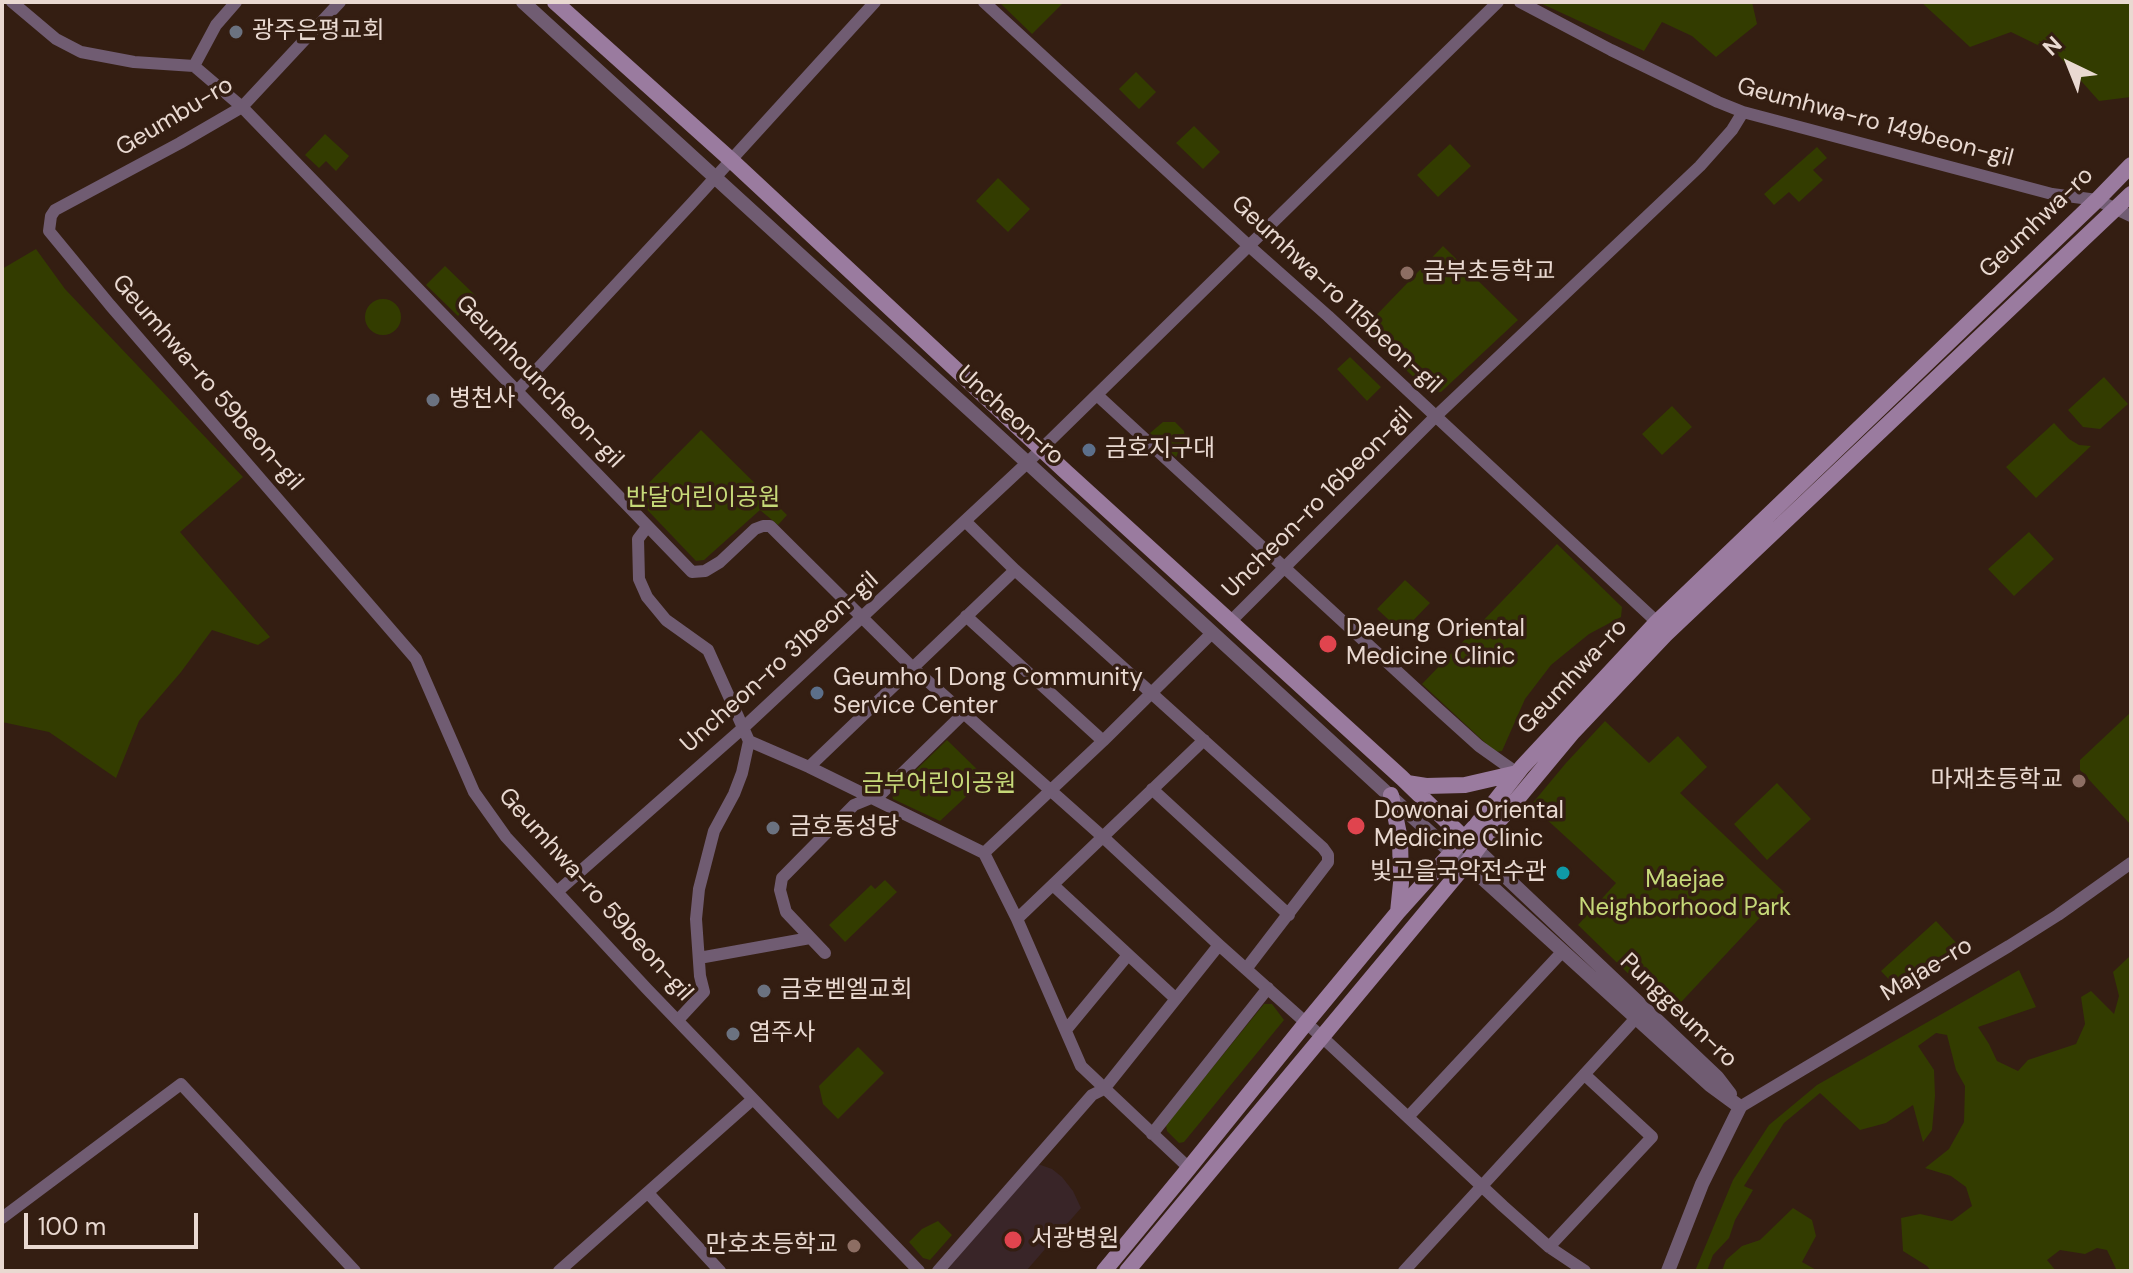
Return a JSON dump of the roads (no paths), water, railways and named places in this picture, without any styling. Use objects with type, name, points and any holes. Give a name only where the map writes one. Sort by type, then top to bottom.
[{"type":"main road","name":"Uncheon-ro","points":[[555,2],[731,160],[1464,838]]},
{"type":"main road","name":"Geumhwa-ro","points":[[1104,1271],[1398,912],[1517,773],[1657,622],[2131,165]]},
{"type":"main road","name":"Geumhwa-ro","points":[[1127,1271],[1573,732],[1665,635],[2123,213],[2131,194]]},
{"type":"main road","points":[[1407,783],[1465,785],[1517,773]]},
{"type":"main road","points":[[1391,795],[1400,839],[1398,912]]},
{"type":"street","points":[[12,2],[56,39],[81,52],[134,62],[194,66],[216,25],[236,2]]},
{"type":"street","name":"Geumbu-ro","points":[[51,216],[55,210],[242,107],[340,2]]},
{"type":"street","name":"Uncheon-ro","points":[[523,2],[1451,852],[1472,857]]},
{"type":"street","points":[[517,391],[875,2]]},
{"type":"street","name":"Geumhwa-ro 115beon-gil","points":[[984,2],[1657,622]]},
{"type":"street","name":"Uncheon-ro 31beon-gil","points":[[558,891],[743,728],[1027,463],[1498,2]]},
{"type":"street","name":"Geumhwa-ro 149beon-gil","points":[[1520,2],[1624,56],[1743,112],[2052,194],[2097,200]]},
{"type":"street","name":"Geumhouncheon-gil","points":[[194,66],[242,107],[692,572],[705,571],[720,562],[755,529],[770,526],[863,618]]},
{"type":"street","name":"Uncheon-ro 16beon-gil","points":[[1231,621],[1435,417],[1700,166],[1732,130],[1743,112]]},
{"type":"street","points":[[2097,200],[2123,213]]},
{"type":"street","name":"Geumhwa-ro 59beon-gil","points":[[51,216],[49,231],[58,242],[416,659],[474,792],[506,837],[919,1271]]},
{"type":"street","points":[[1097,395],[1479,746],[1517,773]]},
{"type":"street","points":[[965,521],[1328,855],[1328,862],[1246,969]]},
{"type":"street","points":[[647,527],[638,539],[639,579],[647,597],[666,620],[708,650],[749,741],[738,783],[714,831],[699,889],[696,919],[704,992],[678,1020]]},
{"type":"street","points":[[809,767],[1015,570]]},
{"type":"street","points":[[966,616],[1103,741]]},
{"type":"street","points":[[863,618],[913,668],[1103,837],[1549,1247],[1585,1271]]},
{"type":"street","points":[[984,853],[1212,633]]},
{"type":"street","points":[[825,953],[786,912],[780,881],[854,805],[881,794],[965,712]]},
{"type":"street","points":[[1017,919],[1204,740]]},
{"type":"street","points":[[749,741],[984,853],[1017,919],[1081,1066],[1189,1168]]},
{"type":"street","points":[[1152,789],[1289,915]]},
{"type":"street","name":"Uncheon-ro","points":[[1464,838],[1472,857]]},
{"type":"street","name":"Punggeum-ro","points":[[1472,857],[1563,951],[1710,1085],[1740,1107]]},
{"type":"street","name":"Punggeum-ro","points":[[1472,857],[1717,1077],[1740,1107]]},
{"type":"street","name":"Majae-ro","points":[[1740,1107],[2058,915],[2131,863]]},
{"type":"street","points":[[1053,885],[1176,999]]},
{"type":"street","points":[[699,958],[810,938]]},
{"type":"street","points":[[938,1271],[1092,1095],[1104,1089],[1219,945]]},
{"type":"street","points":[[1408,1117],[1563,951]]},
{"type":"street","points":[[1066,1030],[1128,955]]},
{"type":"street","points":[[1152,1134],[1268,988]]},
{"type":"street","points":[[1404,1271],[1636,1018]]},
{"type":"street","points":[[1549,1247],[1652,1137],[1585,1075]]},
{"type":"street","points":[[2,1218],[181,1084],[355,1271]]},
{"type":"street","points":[[559,1271],[753,1099]]},
{"type":"street","points":[[1668,1271],[1718,1148],[1740,1107]]},
{"type":"street","points":[[648,1193],[720,1271]]},
{"type":"place","name":"광주은평교회","points":[[236,32]]},
{"type":"place","name":"금부초등학교","points":[[1407,273]]},
{"type":"place","name":"병천사","points":[[433,400]]},
{"type":"place","name":"금호지구대","points":[[1089,450]]},
{"type":"place","name":"Daeung Oriental Medicine Clinic","points":[[1328,644]]},
{"type":"place","name":"Geumho 1 Dong Community Service Center","points":[[817,693]]},
{"type":"place","name":"마재초등학교","points":[[2079,781]]},
{"type":"place","name":"Dowonai Oriental Medicine Clinic","points":[[1356,826]]},
{"type":"place","name":"금호동성당","points":[[773,828]]},
{"type":"place","name":"빛고을국악전수관","points":[[1563,873]]},
{"type":"place","name":"금호벧엘교회","points":[[764,991]]},
{"type":"place","name":"염주사","points":[[733,1034]]},
{"type":"place","name":"서광병원","points":[[1013,1240]]},
{"type":"place","name":"만호초등학교","points":[[854,1246]]},
{"type":"park label","name":"반달어린이공원","points":[[703,499]]},
{"type":"park label","name":"금부어린이공원","points":[[939,785]]},
{"type":"park label","name":"Maejae Neighborhood Park","points":[[1685,895]]}]
